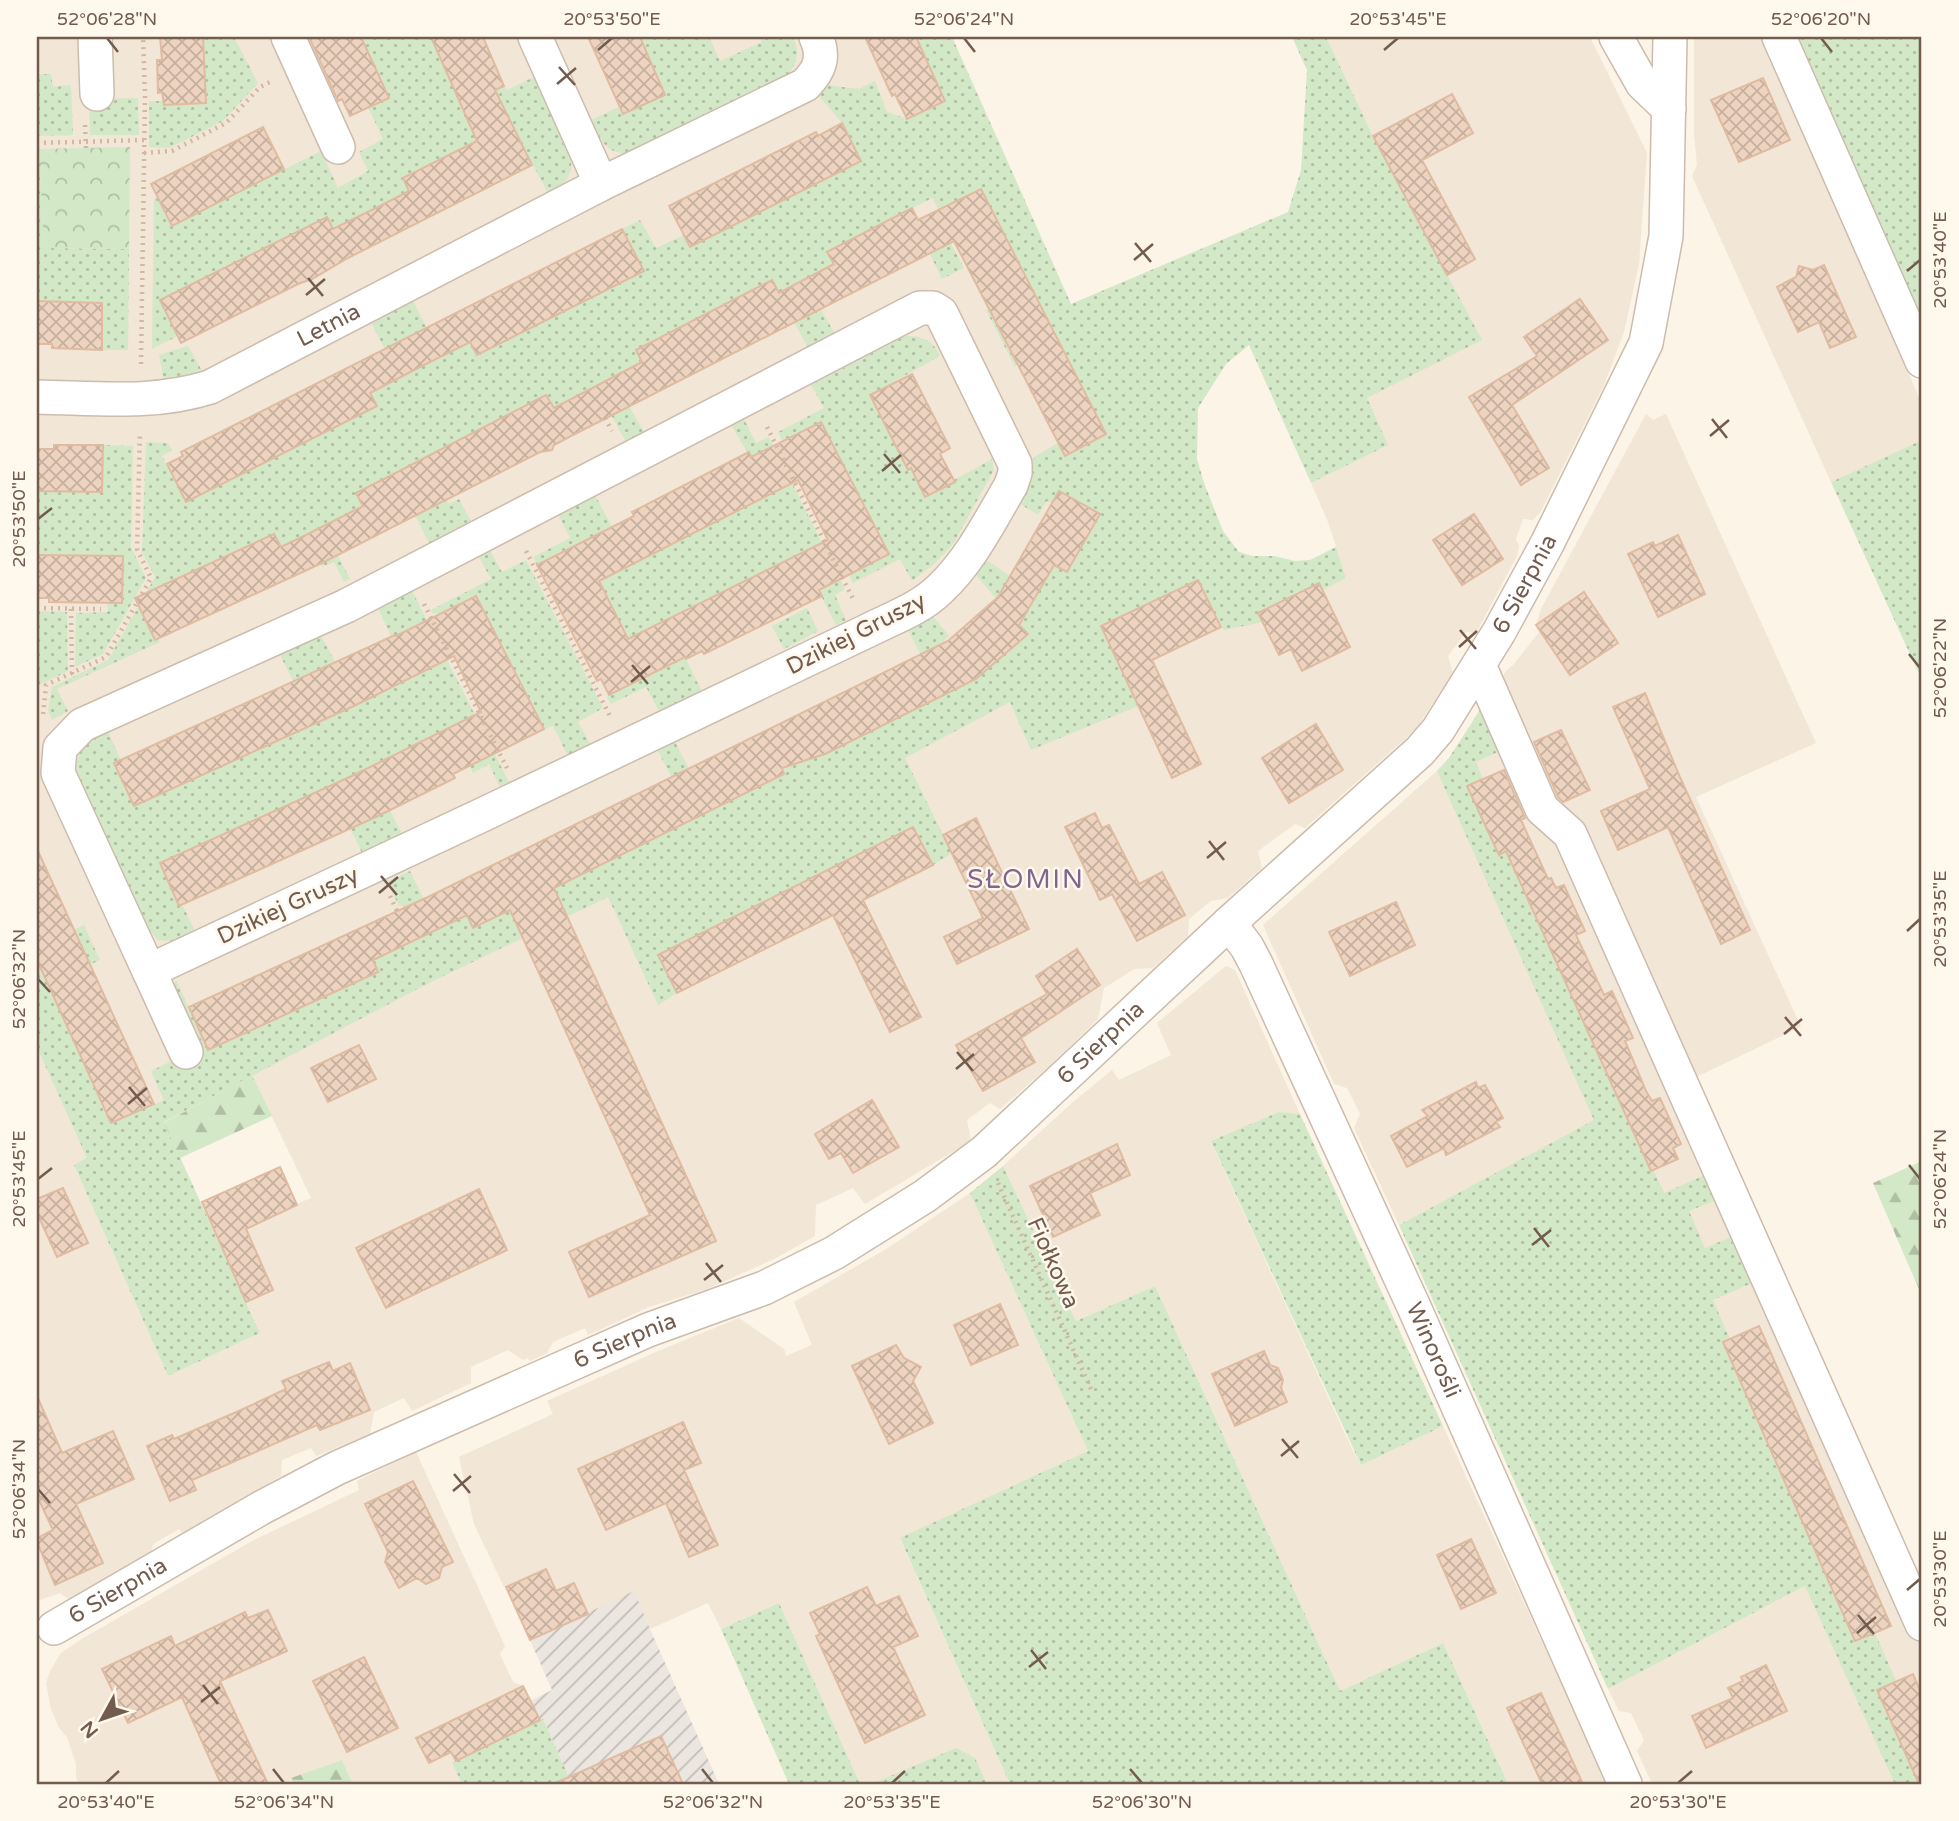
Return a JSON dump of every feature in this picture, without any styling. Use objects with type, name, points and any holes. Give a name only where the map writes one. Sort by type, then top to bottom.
[{"type":"street","points":[[96,37],[97,94]]},
{"type":"street","points":[[288,37],[338,147]]},
{"type":"street","points":[[536,37],[601,184]]},
{"type":"street","name":"Letnia","points":[[37,397],[147,400],[183,395],[211,387],[601,184],[805,85],[814,76],[821,62],[821,47],[816,37]]},
{"type":"street","points":[[1616,37],[1642,83],[1669,109]]},
{"type":"street","name":"6 Sierpnia","points":[[54,1628],[261,1508],[337,1468],[648,1330],[764,1288],[813,1265],[925,1196],[984,1152],[1228,923],[1420,751],[1438,730],[1479,665],[1547,544],[1646,343],[1666,236],[1670,37]]},
{"type":"street","points":[[1779,37],[1922,361]]},
{"type":"street","name":"Dzikiej Gruszy","points":[[920,308],[933,308],[941,313],[1003,435],[1016,473],[967,558],[940,590],[919,605],[521,797],[149,971],[58,773],[49,746],[82,725],[346,606],[511,520],[920,308]]},
{"type":"street","points":[[1479,665],[1542,809],[1570,834],[1922,1625]]},
{"type":"street","name":"Winorośli","points":[[1228,923],[1256,964],[1414,1307],[1625,1784]]},
{"type":"street","points":[[149,971],[186,1052]]},
{"type":"path","points":[[144,153],[172,151],[226,123],[260,87],[302,67]]},
{"type":"path","points":[[37,143],[145,140]]},
{"type":"path","points":[[751,395],[869,629]]},
{"type":"path","points":[[511,520],[626,746]]},
{"type":"path","points":[[409,573],[521,797]]},
{"type":"path","points":[[37,608],[101,609]]},
{"type":"path","points":[[71,609],[72,674]]},
{"type":"path","name":"Fiołkowa","points":[[984,1152],[1091,1389]]},
{"type":"shaded area","points":[[37,37],[952,37],[1146,474],[1221,627],[1346,578],[1328,522],[1311,483],[1387,445],[1366,398],[1425,236],[1326,37],[1590,37],[1647,153],[1639,264],[1624,332],[1604,385],[1540,513],[1533,520],[1523,519],[1516,539],[1519,546],[1517,556],[1476,633],[1466,632],[1448,656],[1453,673],[1416,729],[1305,828],[1295,824],[1258,851],[1262,868],[1228,898],[1211,901],[1189,919],[1188,936],[1153,968],[1134,969],[1104,988],[1098,1019],[1052,1064],[1000,1109],[990,1103],[967,1120],[971,1141],[865,1204],[853,1188],[816,1205],[815,1236],[774,1259],[707,1289],[649,1307],[588,1335],[585,1328],[553,1342],[547,1353],[530,1361],[528,1358],[523,1360],[508,1350],[471,1367],[471,1383],[412,1411],[404,1398],[374,1412],[370,1434],[316,1456],[311,1448],[282,1460],[281,1476],[182,1533],[179,1529],[153,1544],[151,1553],[70,1600],[60,1593],[37,1601],[37,1412],[43,1409],[37,1396]],"holes":[[[252,1075],[311,1198],[297,1204],[280,1167],[202,1202],[260,1333],[168,1376],[74,1165],[164,1123]]]},
{"type":"shaded area","points":[[1694,37],[1762,37],[1840,210],[1922,405],[1922,440],[1831,482],[1692,176],[1697,165],[1694,134]]},
{"type":"shaded area","points":[[1646,414],[1653,420],[1666,414],[1816,743],[1696,797],[1801,1027],[1692,1079],[1922,1601],[1922,1784],[1652,1784],[1637,1751],[1644,1740],[1631,1713],[1619,1711],[1608,1689],[1805,1586],[1594,1121],[1399,1225],[1354,1128],[1360,1114],[1347,1088],[1334,1084],[1263,925],[1449,758],[1507,670],[1540,631],[1536,625],[1541,609]]},
{"type":"shaded area","points":[[1226,966],[1235,970],[1300,1114],[1279,1112],[1211,1142],[1352,1449],[1361,1465],[1443,1426],[1607,1784],[1508,1784],[1443,1643],[1340,1691],[1155,1286],[1076,1321],[1003,1166],[1112,1070],[1119,1080],[1171,1055],[1157,1023]]},
{"type":"shaded area","points":[[970,1193],[1088,1451],[900,1539],[1010,1784],[987,1784],[975,1758],[872,1784],[860,1784],[779,1603],[721,1629],[708,1603],[650,1629],[634,1592],[530,1640],[507,1587],[504,1587],[474,1524],[459,1457],[553,1414],[547,1401],[739,1318],[784,1349],[786,1356],[812,1345],[794,1302],[883,1251]]},
{"type":"shaded area","points":[[416,1452],[505,1646],[500,1654],[513,1682],[523,1686],[540,1720],[453,1762],[462,1784],[353,1784],[342,1760],[291,1779],[294,1784],[79,1784],[76,1764],[67,1737],[59,1728],[51,1709],[46,1683],[61,1653],[252,1541],[359,1490],[357,1481]]},
{"type":"shaded area","points":[[634,1591],[719,1784],[572,1784],[543,1719],[540,1720],[530,1701],[552,1690],[530,1640]]},
{"type":"green space","points":[[203,37],[234,37],[258,83],[223,121],[170,148],[149,147],[149,101],[163,101],[164,105],[206,103]]},
{"type":"green space","points":[[361,37],[431,37],[462,105],[504,86],[507,90],[534,77],[571,160],[566,181],[548,193],[511,124],[403,178],[409,191],[334,229],[327,217],[161,300],[178,336],[152,349],[154,199],[158,197],[172,226],[321,151],[338,188],[368,171],[359,152],[383,139],[368,107],[389,98]]},
{"type":"green space","points":[[639,37],[709,37],[720,61],[762,42],[761,39],[767,37],[793,37],[797,57],[787,75],[629,154],[621,153],[604,144],[591,120],[619,107],[623,114],[665,95]]},
{"type":"green space","points":[[916,37],[952,37],[1071,304],[1288,212],[1301,170],[1307,70],[1292,37],[1326,37],[1373,136],[1482,340],[1367,398],[1388,445],[1311,483],[1249,345],[1226,364],[1198,408],[1197,459],[1223,531],[1239,552],[1252,556],[1310,560],[1336,547],[1346,578],[1263,622],[1224,630],[1198,580],[1101,626],[1138,706],[1031,750],[1010,702],[905,758],[952,853],[933,865],[913,827],[658,956],[677,993],[658,1005],[608,897],[431,982],[164,1122],[260,1333],[168,1376],[74,1165],[87,1158],[37,1047],[37,947],[84,925],[100,960],[48,984],[111,1123],[164,1100],[151,1071],[196,1049],[171,988],[176,980],[208,1049],[378,972],[372,959],[418,936],[403,905],[399,906],[387,882],[410,871],[438,928],[467,915],[474,928],[693,819],[657,749],[674,740],[689,769],[725,803],[784,774],[778,761],[826,753],[942,696],[906,626],[930,613],[949,636],[944,640],[977,678],[1027,634],[974,573],[985,559],[1010,576],[1054,565],[1067,572],[1100,515],[1060,491],[1052,503],[1047,501],[1038,515],[1017,502],[1026,486],[1034,457],[1058,443],[1065,455],[1106,434],[1052,326],[1015,367],[986,310],[1038,301],[981,189],[939,210],[932,198],[828,252],[834,264],[820,308],[835,334],[808,348],[772,280],[636,350],[643,363],[629,406],[644,432],[626,442],[611,415],[554,408],[546,396],[356,493],[363,506],[323,527],[350,579],[344,582],[334,562],[322,567],[320,564],[323,563],[309,534],[281,547],[274,534],[164,584],[170,597],[141,611],[154,639],[160,642],[57,689],[68,711],[52,720],[48,711],[52,687],[108,660],[155,577],[142,552],[146,442],[168,443],[172,450],[162,456],[186,502],[377,406],[370,393],[399,378],[371,322],[413,301],[441,356],[470,342],[477,355],[643,271],[622,229],[640,220],[656,248],[684,235],[691,247],[861,161],[842,123],[819,96],[826,85],[859,89],[875,81],[887,112],[907,119],[945,102]]},
{"type":"green space","points":[[1788,37],[1922,37],[1922,337]]},
{"type":"green space","points":[[37,74],[51,74],[53,87],[71,85],[73,135],[37,136]]},
{"type":"green space","points":[[138,98],[139,135],[90,135],[89,99]]},
{"type":"green space","points":[[130,147],[129,249],[44,248],[39,149]]},
{"type":"green space","points":[[37,149],[44,248],[129,249],[128,350],[102,350],[102,303],[37,302]]},
{"type":"green space","points":[[942,227],[964,268],[942,279],[929,252]]},
{"type":"green space","points":[[905,336],[926,340],[940,356],[870,395],[925,496],[992,459],[994,470],[953,544],[934,564],[912,581],[900,559],[853,583],[849,574],[889,554],[821,422],[782,441],[778,432],[824,408],[811,385]]},
{"type":"green space","points":[[188,346],[201,369],[183,378],[164,381],[159,355]]},
{"type":"green space","points":[[744,419],[756,443],[769,437],[845,589],[835,595],[846,620],[836,625],[807,568],[667,620],[702,692],[660,713],[646,687],[611,704],[607,697],[647,676],[580,544],[537,565],[533,557],[570,538],[558,514],[595,495],[612,527],[617,524],[637,562],[752,503],[764,480],[731,425]]},
{"type":"green space","points":[[1922,440],[1922,675],[1920,676],[1831,482]]},
{"type":"green space","points":[[103,445],[133,446],[131,547],[146,578],[103,654],[75,667],[76,613],[108,612],[107,603],[122,603],[123,556],[37,555],[37,491],[102,492]]},
{"type":"green space","points":[[459,499],[471,521],[429,543],[417,515],[447,500],[449,504]]},
{"type":"green space","points":[[489,549],[502,572],[526,560],[603,708],[578,722],[590,744],[568,756],[553,726],[544,730],[476,597],[438,615],[431,610],[491,579],[478,555]]},
{"type":"green space","points":[[411,589],[510,784],[501,789],[489,764],[473,773],[451,728],[369,768],[403,836],[363,855],[330,786],[160,863],[179,905],[182,904],[195,931],[171,941],[158,940],[144,924],[78,777],[77,761],[83,748],[108,732],[121,760],[114,764],[134,806],[303,729],[293,681],[280,655],[320,634],[336,663],[351,707],[413,678],[395,635],[391,636],[377,606]]},
{"type":"green space","points":[[807,608],[818,631],[784,649],[772,626]]},
{"type":"green space","points":[[37,611],[67,612],[68,671],[37,686]]},
{"type":"green space","points":[[1483,705],[1502,750],[1476,762],[1483,779],[1468,786],[1499,855],[1507,851],[1650,1170],[1653,1169],[1664,1193],[1705,1175],[1716,1200],[1689,1211],[1705,1248],[1731,1237],[1752,1283],[1713,1300],[1730,1339],[1723,1343],[1855,1641],[1875,1633],[1896,1681],[1877,1691],[1907,1757],[1922,1750],[1922,1784],[1895,1784],[1805,1586],[1608,1689],[1399,1225],[1594,1120],[1437,771],[1449,758]]},
{"type":"green space","points":[[252,1075],[272,1116],[180,1158],[164,1123]]},
{"type":"green space","points":[[1279,1112],[1300,1114],[1443,1426],[1361,1465],[1211,1141]]},
{"type":"green space","points":[[1922,1161],[1922,1296],[1873,1183]]},
{"type":"green space","points":[[1003,1166],[1076,1321],[1155,1286],[1340,1691],[1443,1643],[1508,1784],[1010,1784],[900,1538],[1088,1451],[970,1193]]},
{"type":"green space","points":[[779,1603],[860,1784],[789,1784],[721,1629]]},
{"type":"green space","points":[[543,1719],[572,1784],[538,1784],[533,1780],[527,1784],[462,1784],[452,1762]]},
{"type":"green space","points":[[956,1748],[975,1758],[987,1784],[872,1784]]},
{"type":"green space","points":[[342,1760],[353,1784],[294,1784],[291,1778]]},
{"type":"building","points":[[160,37],[203,37],[206,103],[164,105],[162,92],[158,93],[157,60],[162,60]]},
{"type":"building","points":[[309,37],[361,37],[389,98],[350,116],[342,99],[338,101]]},
{"type":"building","points":[[431,37],[483,37],[504,86],[495,90],[532,165],[312,279],[181,343],[160,300],[327,217],[333,229],[380,206],[409,191],[403,178],[477,141]]},
{"type":"building","points":[[588,37],[640,37],[665,95],[623,114]]},
{"type":"building","points":[[865,37],[916,37],[945,101],[907,119],[895,94],[892,96]]},
{"type":"building","points":[[1763,78],[1790,140],[1739,162],[1711,100]]},
{"type":"building","points":[[1452,94],[1473,133],[1422,160],[1475,259],[1447,275],[1373,136]]},
{"type":"building","points":[[842,123],[861,161],[690,247],[669,206],[816,132],[818,136]]},
{"type":"building","points":[[263,127],[284,169],[172,226],[151,184]]},
{"type":"building","points":[[981,189],[1106,434],[1065,456],[954,241],[571,436],[554,445],[552,450],[540,452],[322,563],[155,640],[135,598],[274,534],[281,547],[306,535],[363,506],[356,493],[546,395],[554,408],[642,362],[636,350],[772,280],[779,293],[834,264],[827,252],[912,208],[918,220]]},
{"type":"building","points":[[622,229],[644,271],[477,355],[470,342],[418,368],[370,393],[377,406],[186,502],[167,464],[183,456],[181,452]]},
{"type":"building","points":[[1824,265],[1856,337],[1830,348],[1819,322],[1798,332],[1777,287],[1796,277],[1799,266],[1813,270]]},
{"type":"building","points":[[1580,299],[1608,340],[1512,405],[1549,468],[1521,485],[1469,397],[1537,356],[1524,337]]},
{"type":"building","points":[[37,301],[102,303],[102,350],[52,348],[52,344],[37,344]]},
{"type":"building","points":[[912,374],[950,448],[940,454],[955,482],[925,497],[911,468],[908,470],[870,395]]},
{"type":"building","points":[[821,422],[889,554],[819,590],[822,596],[704,654],[702,651],[686,659],[685,657],[609,695],[601,679],[597,681],[537,565],[634,516],[632,512],[749,452],[751,457]],"holes":[[[798,480],[828,540],[628,639],[599,581]]]},
{"type":"building","points":[[54,445],[103,445],[102,492],[37,491],[37,449],[54,449]]},
{"type":"building","points":[[1059,491],[1100,514],[1067,572],[1054,565],[1019,625],[1028,634],[976,679],[825,754],[782,768],[784,774],[554,888],[716,1241],[589,1297],[569,1252],[650,1215],[510,910],[473,928],[467,915],[373,960],[378,972],[208,1050],[189,1007],[428,897],[948,641],[998,597]]},
{"type":"building","points":[[1474,514],[1503,559],[1462,585],[1433,540]]},
{"type":"building","points":[[1678,535],[1705,594],[1658,617],[1628,554],[1653,542],[1655,546]]},
{"type":"building","points":[[37,555],[123,556],[122,603],[49,602],[49,598],[37,598]]},
{"type":"building","points":[[1198,580],[1221,627],[1152,660],[1201,764],[1172,778],[1101,626]]},
{"type":"building","points":[[1319,583],[1350,647],[1302,671],[1291,649],[1279,655],[1258,613]]},
{"type":"building","points":[[1584,592],[1618,643],[1570,675],[1536,625]]},
{"type":"building","points":[[476,596],[544,729],[453,774],[455,778],[378,816],[179,906],[160,863],[354,775],[481,712],[454,656],[356,705],[134,806],[114,763],[396,636]]},
{"type":"building","points":[[1645,693],[1679,775],[1750,930],[1721,944],[1668,827],[1618,850],[1601,811],[1650,789],[1613,707]]},
{"type":"building","points":[[1316,724],[1343,770],[1289,803],[1262,758]]},
{"type":"building","points":[[1561,730],[1590,790],[1563,802],[1558,797],[1534,742]]},
{"type":"building","points":[[1504,770],[1525,818],[1521,820],[1548,879],[1551,878],[1556,888],[1564,885],[1585,931],[1576,935],[1604,995],[1612,991],[1633,1038],[1625,1041],[1646,1091],[1652,1101],[1660,1098],[1681,1144],[1673,1148],[1678,1159],[1651,1171],[1506,851],[1499,855],[1467,786]]},
{"type":"building","points":[[1095,813],[1102,828],[1109,825],[1139,884],[1162,872],[1185,915],[1137,941],[1112,894],[1100,900],[1065,827]]},
{"type":"building","points":[[976,818],[1029,929],[957,964],[944,937],[983,918],[943,835]]},
{"type":"building","points":[[913,827],[933,865],[863,900],[921,1017],[890,1032],[833,915],[677,993],[658,955]]},
{"type":"building","points":[[37,849],[154,1104],[111,1123],[37,960]]},
{"type":"building","points":[[1396,902],[1415,945],[1350,976],[1329,932]]},
{"type":"building","points":[[1077,949],[1100,985],[1021,1038],[1035,1062],[983,1091],[956,1045],[1047,994],[1036,976]]},
{"type":"building","points":[[359,1045],[376,1079],[328,1102],[311,1068]]},
{"type":"building","points":[[1476,1082],[1478,1088],[1485,1085],[1503,1118],[1496,1122],[1500,1127],[1446,1155],[1444,1148],[1407,1167],[1391,1136],[1428,1116],[1422,1110]]},
{"type":"building","points":[[872,1100],[899,1147],[853,1173],[841,1153],[829,1159],[815,1134]]},
{"type":"building","points":[[1117,1144],[1130,1175],[1090,1193],[1100,1215],[1053,1237],[1030,1186]]},
{"type":"building","points":[[280,1167],[297,1205],[246,1229],[273,1290],[246,1302],[202,1202]]},
{"type":"building","points":[[63,1188],[88,1243],[57,1257],[37,1213],[37,1199]]},
{"type":"building","points":[[479,1189],[507,1250],[386,1308],[356,1248]]},
{"type":"building","points":[[1000,1304],[1018,1345],[971,1365],[954,1325]]},
{"type":"building","points":[[1759,1326],[1891,1626],[1855,1641],[1723,1342]]},
{"type":"building","points":[[896,1345],[904,1358],[921,1367],[913,1381],[933,1423],[889,1444],[852,1366]]},
{"type":"building","points":[[1264,1351],[1270,1365],[1278,1368],[1283,1380],[1281,1388],[1287,1402],[1235,1426],[1212,1374]]},
{"type":"building","points":[[329,1362],[333,1371],[350,1363],[370,1410],[320,1430],[317,1425],[192,1480],[196,1490],[170,1501],[147,1446],[172,1435],[174,1439],[241,1410],[286,1389],[282,1381]]},
{"type":"building","points":[[37,1396],[62,1453],[113,1431],[134,1479],[76,1504],[103,1563],[55,1585],[37,1542],[37,1538],[53,1530],[37,1496]]},
{"type":"building","points":[[683,1422],[701,1463],[684,1470],[718,1545],[689,1557],[666,1503],[606,1530],[578,1469]]},
{"type":"building","points":[[413,1481],[453,1562],[442,1567],[439,1578],[426,1584],[417,1578],[399,1588],[385,1562],[388,1552],[365,1504]]},
{"type":"building","points":[[1471,1539],[1496,1593],[1461,1609],[1437,1555]]},
{"type":"building","points":[[546,1569],[556,1591],[574,1583],[588,1614],[530,1640],[506,1587]]},
{"type":"building","points":[[867,1587],[876,1606],[899,1596],[918,1636],[893,1647],[925,1715],[865,1743],[816,1636],[820,1634],[810,1613]]},
{"type":"building","points":[[268,1610],[287,1651],[220,1681],[268,1784],[221,1784],[182,1697],[128,1723],[102,1669],[171,1636],[175,1646],[245,1612],[248,1618]]},
{"type":"building","points":[[364,1657],[398,1728],[347,1752],[313,1681]]},
{"type":"building","points":[[1766,1665],[1787,1711],[1706,1748],[1692,1716],[1733,1698],[1728,1688],[1743,1681],[1741,1677]]},
{"type":"building","points":[[1913,1674],[1922,1696],[1922,1784],[1919,1784],[1877,1690]]},
{"type":"building","points":[[523,1686],[540,1720],[456,1761],[451,1752],[429,1763],[416,1738]]},
{"type":"building","points":[[1541,1693],[1583,1784],[1542,1784],[1507,1708]]},
{"type":"building","points":[[661,1736],[683,1784],[553,1784]]},
{"type":"district","name":"SŁOMIN","points":[[1026,879]]}]
